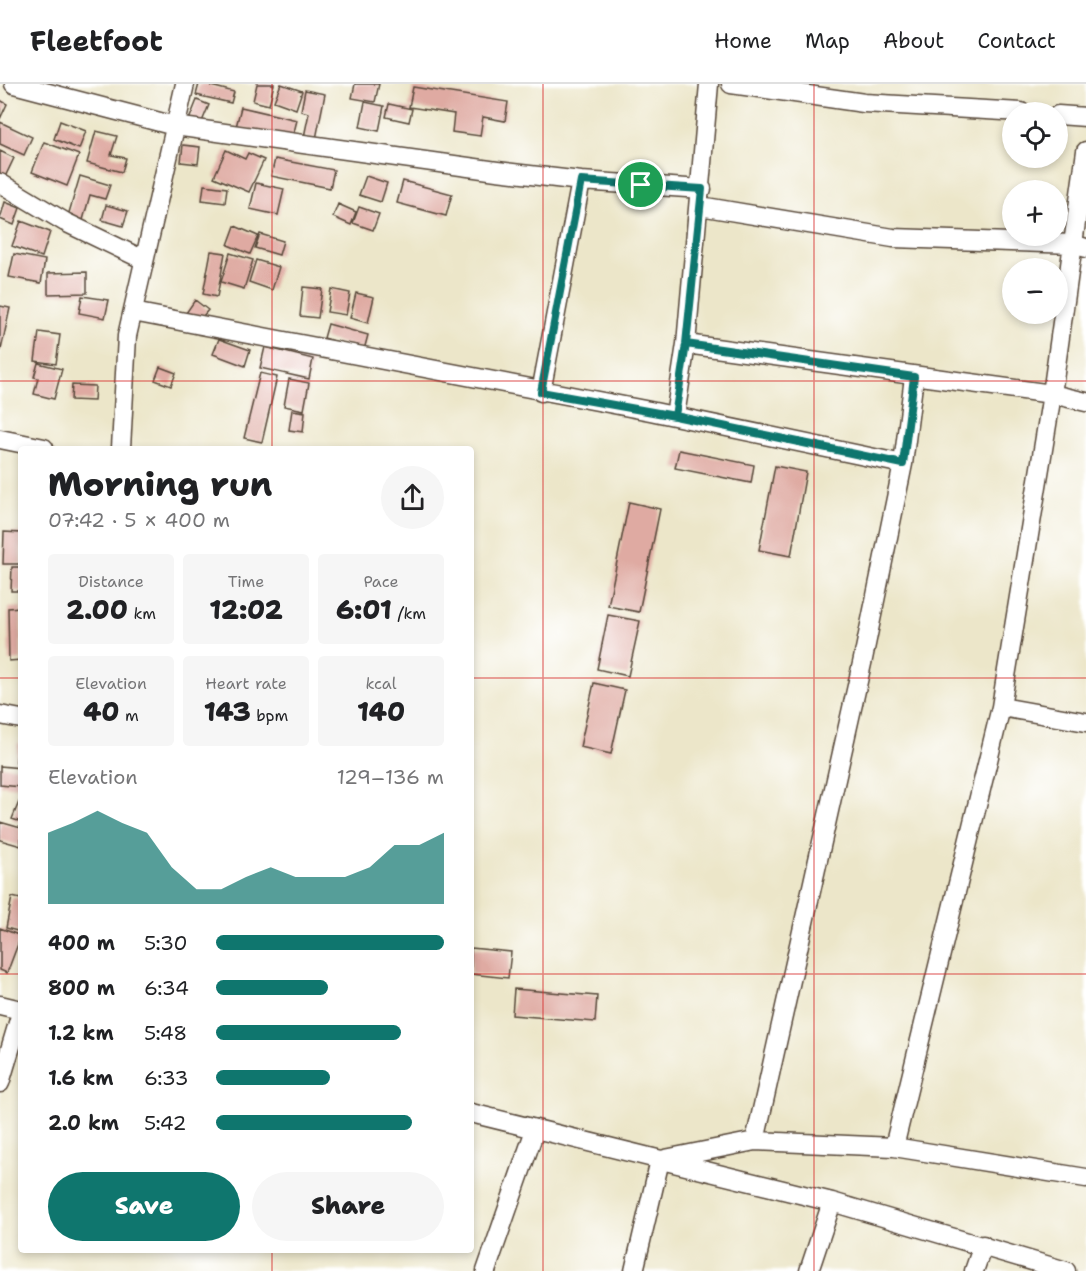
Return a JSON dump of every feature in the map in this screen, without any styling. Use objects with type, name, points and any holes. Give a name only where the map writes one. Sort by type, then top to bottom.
[{"type":"street","points":[[14,84],[175,126],[701,197],[894,238],[1079,246]]},
{"type":"street","points":[[121,446],[127,336],[185,84]]},
{"type":"street","points":[[675,416],[686,344],[701,197],[709,84]]},
{"type":"street","points":[[731,84],[864,103],[1002,111]]},
{"type":"street","points":[[1068,116],[1086,117]]},
{"type":"street","points":[[894,1148],[1001,707],[1052,394],[1079,246],[1086,151]]},
{"type":"street","points":[[541,392],[581,181]]},
{"type":"street","points":[[0,183],[65,222],[144,260]]},
{"type":"street","points":[[133,312],[675,416],[903,464]]},
{"type":"street","points":[[686,344],[914,377],[1052,394],[1086,402]]},
{"type":"street","points":[[755,1141],[903,464],[914,377]]},
{"type":"street","points":[[0,439],[34,446]]},
{"type":"street","points":[[1001,707],[1086,722]]},
{"type":"street","points":[[0,715],[18,718]]},
{"type":"street","points":[[0,1005],[18,1011]]},
{"type":"street","points":[[0,1083],[18,1022]]},
{"type":"street","points":[[474,1114],[832,1202],[1066,1271]]},
{"type":"street","points":[[486,1271],[534,1130]]},
{"type":"street","points":[[660,1160],[755,1141],[894,1148],[1086,1178]]},
{"type":"street","points":[[634,1271],[660,1160]]},
{"type":"street","points":[[809,1271],[832,1202]]},
{"type":"street","points":[[975,1271],[983,1245]]},
{"type":"building","points":[[199,84],[212,84],[211,86],[234,92],[231,103],[196,95]]},
{"type":"building","points":[[257,84],[274,84],[269,105],[253,101]]},
{"type":"building","points":[[281,84],[302,91],[296,109],[274,101]]},
{"type":"building","points":[[355,84],[379,84],[375,102],[352,98]]},
{"type":"building","points":[[413,87],[508,102],[505,121],[483,117],[480,136],[452,132],[454,114],[409,107]]},
{"type":"building","points":[[305,90],[325,94],[316,139],[304,137],[309,113],[301,111]]},
{"type":"building","points":[[0,100],[7,104],[0,119]]},
{"type":"building","points":[[197,100],[209,105],[201,124],[189,120]]},
{"type":"building","points":[[365,102],[384,106],[379,131],[360,127]]},
{"type":"building","points":[[389,104],[412,109],[409,122],[386,117]]},
{"type":"building","points":[[241,107],[297,120],[292,140],[236,127]]},
{"type":"building","points":[[60,121],[86,131],[79,149],[54,139]]},
{"type":"building","points":[[0,122],[32,137],[24,155],[0,144]]},
{"type":"building","points":[[96,131],[117,136],[111,155],[126,158],[122,172],[87,163]]},
{"type":"building","points":[[44,142],[79,155],[67,186],[32,172]]},
{"type":"building","points":[[183,145],[200,147],[198,164],[181,162]]},
{"type":"building","points":[[226,150],[245,159],[248,153],[264,160],[249,192],[214,177]]},
{"type":"building","points":[[0,151],[14,158],[3,181],[0,180]]},
{"type":"building","points":[[275,159],[334,170],[330,188],[271,176]]},
{"type":"building","points":[[80,176],[110,185],[105,199],[90,195],[83,220],[68,216]]},
{"type":"building","points":[[366,176],[387,183],[381,202],[359,195]]},
{"type":"building","points":[[403,181],[452,194],[446,216],[397,203]]},
{"type":"building","points":[[256,183],[284,189],[278,215],[250,209]]},
{"type":"building","points":[[204,185],[227,188],[225,203],[202,200]]},
{"type":"building","points":[[5,202],[20,208],[14,225],[0,219]]},
{"type":"building","points":[[338,204],[356,212],[351,225],[333,217]]},
{"type":"building","points":[[106,205],[128,211],[123,226],[102,220]]},
{"type":"building","points":[[359,207],[379,214],[373,230],[353,223]]},
{"type":"building","points":[[21,221],[50,232],[42,257],[12,246]]},
{"type":"building","points":[[235,226],[258,236],[250,254],[228,245]]},
{"type":"building","points":[[260,234],[283,241],[279,255],[255,248]]},
{"type":"building","points":[[211,251],[225,253],[217,297],[203,294]]},
{"type":"building","points":[[230,253],[253,260],[244,289],[221,282]]},
{"type":"building","points":[[14,254],[45,260],[41,283],[9,277]]},
{"type":"building","points":[[256,260],[279,267],[272,290],[249,282]]},
{"type":"building","points":[[87,272],[87,293],[48,294],[48,273]]},
{"type":"building","points":[[303,287],[322,289],[318,318],[300,316]]},
{"type":"building","points":[[331,289],[350,293],[346,315],[327,312]]},
{"type":"building","points":[[356,293],[374,297],[368,323],[350,318]]},
{"type":"building","points":[[82,296],[109,300],[105,318],[79,313]]},
{"type":"building","points":[[195,300],[208,310],[198,322],[186,313]]},
{"type":"building","points":[[0,306],[10,308],[1,350],[0,350]]},
{"type":"building","points":[[328,324],[368,335],[364,350],[324,338]]},
{"type":"building","points":[[39,332],[60,335],[56,364],[35,361]]},
{"type":"building","points":[[219,339],[250,350],[245,366],[213,354]]},
{"type":"building","points":[[265,347],[313,359],[309,379],[260,368]]},
{"type":"building","points":[[38,363],[62,369],[54,399],[34,394],[38,378],[34,377]]},
{"type":"building","points":[[160,367],[176,373],[171,386],[155,380]]},
{"type":"building","points":[[260,373],[277,377],[262,442],[244,438]]},
{"type":"building","points":[[289,379],[309,383],[304,410],[284,406]]},
{"type":"building","points":[[72,385],[95,386],[94,401],[71,400]]},
{"type":"building","points":[[292,410],[305,412],[303,432],[289,430]]},
{"type":"building","points":[[679,450],[754,465],[751,483],[675,468]]},
{"type":"building","points":[[775,466],[806,472],[791,556],[759,550]]},
{"type":"building","points":[[629,502],[660,509],[639,612],[608,606]]},
{"type":"building","points":[[4,532],[18,533],[18,564],[3,564]]},
{"type":"building","points":[[12,567],[18,567],[18,591],[11,591]]},
{"type":"building","points":[[18,607],[18,660],[9,661],[8,608]]},
{"type":"building","points":[[608,615],[640,621],[628,676],[597,669]]},
{"type":"building","points":[[594,683],[625,690],[611,754],[580,747]]},
{"type":"building","points":[[0,766],[18,768],[18,787],[0,785]]},
{"type":"building","points":[[18,804],[18,821],[12,819]]},
{"type":"building","points":[[0,822],[18,827],[18,845],[0,840]]},
{"type":"building","points":[[12,897],[18,898],[18,931],[6,928]]},
{"type":"building","points":[[0,928],[18,935],[18,944],[7,973],[0,970]]},
{"type":"building","points":[[474,948],[511,952],[508,978],[474,974]]},
{"type":"building","points":[[514,989],[597,996],[595,1022],[512,1015]]},
{"type":"route","points":[[641,185],[581,181],[541,392],[675,416],[686,344],[716,346],[914,377],[903,464],[675,416],[686,344],[702,189],[641,185]]}]
